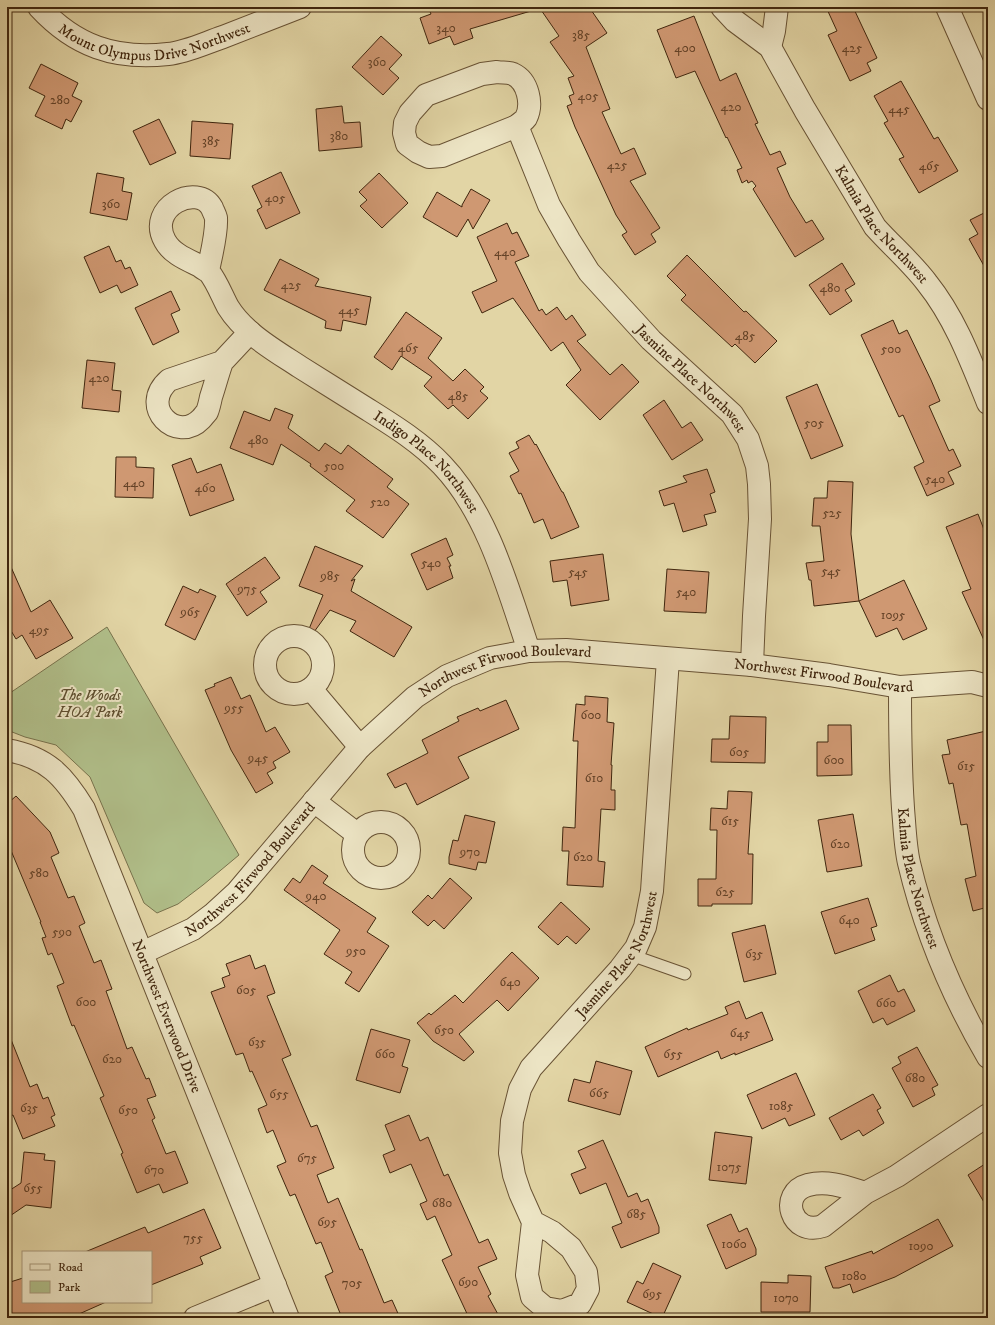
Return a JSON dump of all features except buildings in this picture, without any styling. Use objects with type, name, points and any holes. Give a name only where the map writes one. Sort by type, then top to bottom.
[{"type":"street","name":"Mount Olympus Drive Northwest","points":[[39,7],[51,20],[75,37],[96,48],[121,55],[169,54],[194,48],[300,7]]},
{"type":"street","name":"Kalmia Place Northwest","points":[[722,7],[735,21],[770,47],[805,110],[875,227],[927,282],[942,304],[970,357],[988,403]]},
{"type":"street","points":[[770,47],[777,7]]},
{"type":"street","points":[[947,7],[988,100]]},
{"type":"street","points":[[497,72],[512,74],[519,78],[525,86],[529,97],[529,108],[525,119],[516,126],[442,156],[429,157],[418,152],[407,144],[404,133],[404,123],[410,113],[426,95],[482,74],[497,72]]},
{"type":"street","name":"Jasmine Place Northwest","points":[[516,126],[549,205],[568,240],[590,272],[651,340],[732,414],[748,438],[757,466],[760,484],[760,519],[752,665]]},
{"type":"street","name":"Indigo Place Northwest","points":[[208,271],[229,309],[240,323],[250,332],[281,355],[403,432],[442,465],[469,500],[482,525],[501,571],[529,651]]},
{"type":"street","points":[[222,362],[250,332]]},
{"type":"street","name":"Northwest Firwood Boulevard","points":[[142,952],[193,928],[213,914],[237,892],[360,746],[415,697],[447,676],[490,658],[529,651],[566,650],[752,665],[829,675],[900,687],[983,680]]},
{"type":"street","name":"Jasmine Place Northwest","points":[[533,1222],[514,1175],[510,1153],[512,1121],[520,1089],[530,1068],[620,970],[636,948],[645,927],[652,891],[668,659]]},
{"type":"street","name":"Kalmia Place Northwest","points":[[900,687],[901,790],[909,862],[927,925],[938,956],[988,1057]]},
{"type":"street","points":[[311,689],[360,746]]},
{"type":"street","name":"Northwest Everwood Drive","points":[[7,750],[24,753],[50,766],[71,787],[84,809],[288,1318]]},
{"type":"street","points":[[314,801],[357,834]]},
{"type":"street","points":[[865,1193],[897,1176],[988,1115]]},
{"type":"street","points":[[195,1318],[275,1285]]},
{"type":"lane","points":[[631,955],[685,974]]},
{"type":"green space","name":"The Woods HOA Park","points":[[107,627],[239,855],[178,904],[157,913],[144,903],[90,777],[56,745],[25,737],[7,730],[7,695]]}]
